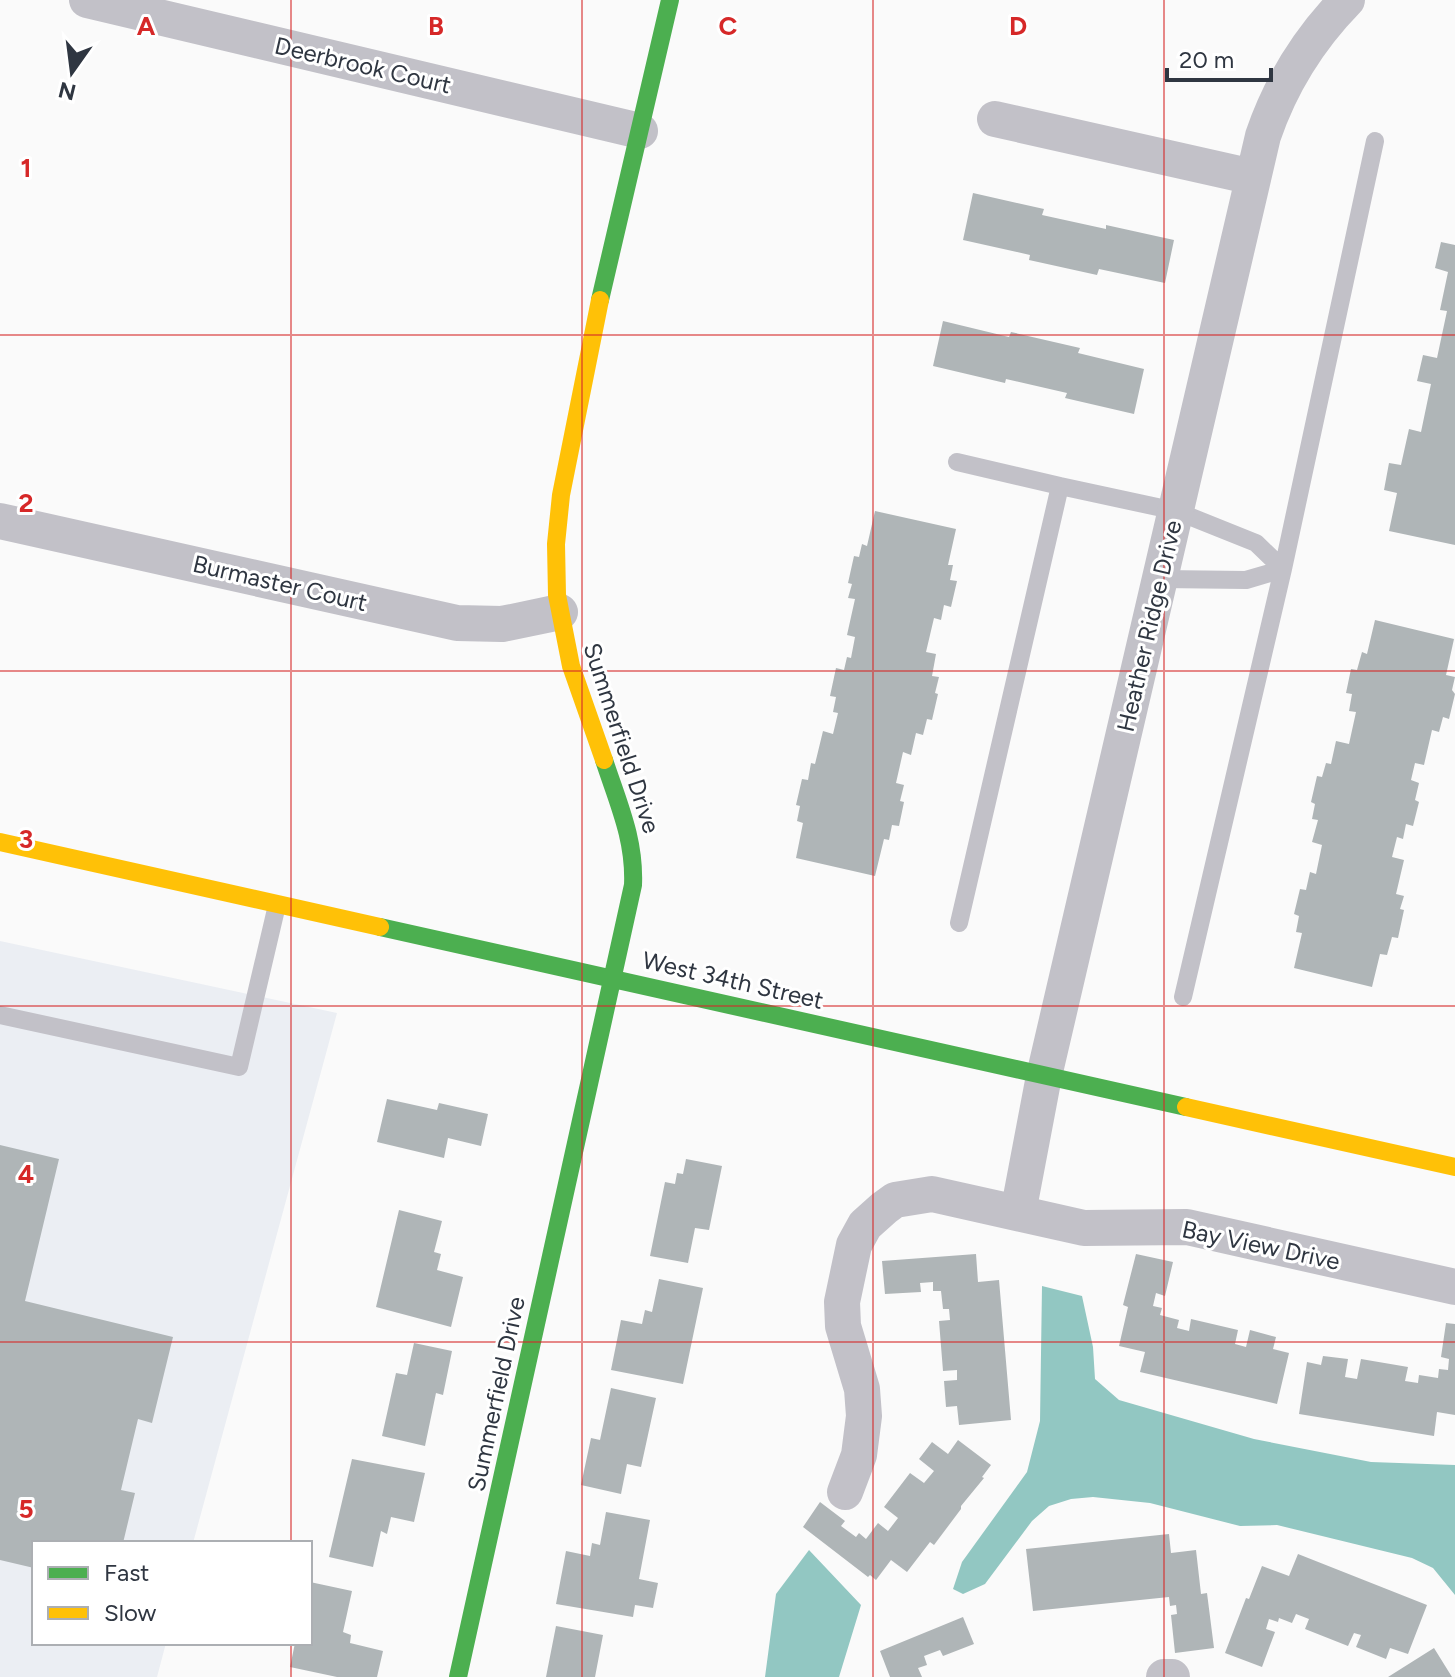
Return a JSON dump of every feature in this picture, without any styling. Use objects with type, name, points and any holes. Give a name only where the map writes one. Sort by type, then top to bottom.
[{"type":"street","name":"Deerbrook Court","points":[[87,0],[640,131]]},
{"type":"street","name":"Summerfield Drive","points":[[458,1677],[611,977],[633,892],[634,858],[629,833],[571,666],[560,612],[556,555],[561,495],[600,302],[670,0]]},
{"type":"street","name":"Heather Ridge Drive","points":[[1044,1076],[1269,119],[1288,76],[1325,22],[1347,0]]},
{"type":"street","points":[[995,119],[1253,177]]},
{"type":"street","name":"Burmaster Court","points":[[0,521],[457,623],[502,624],[560,612]]},
{"type":"street","name":"West 34th Street","points":[[0,842],[1455,1167]]},
{"type":"street","points":[[1018,1213],[1044,1076]]},
{"type":"street","name":"Bay View Drive","points":[[845,1492],[859,1455],[864,1416],[862,1389],[841,1309],[850,1258],[865,1225],[895,1200],[932,1194],[1099,1229],[1187,1227],[1455,1287]]},
{"type":"street","points":[[1164,1677],[1172,1677]]},
{"type":"lane","points":[[1183,997],[1283,569],[1375,141]]},
{"type":"lane","points":[[957,462],[1176,511],[1256,543],[1283,569]]},
{"type":"lane","points":[[959,923],[1060,486]]},
{"type":"lane","points":[[1161,579],[1246,580],[1283,569]]},
{"type":"lane","points":[[0,1015],[239,1067],[277,905]]},
{"type":"shaded area","points":[[0,941],[337,1013],[194,1541],[32,1541],[32,1645],[165,1645],[157,1677],[0,1677]]},
{"type":"water","points":[[1042,1286],[1082,1296],[1093,1347],[1095,1379],[1119,1400],[1254,1439],[1371,1462],[1455,1465],[1455,1595],[1433,1568],[1412,1558],[1277,1525],[1240,1526],[1150,1503],[1093,1497],[1071,1499],[1049,1506],[1032,1521],[985,1584],[963,1594],[953,1589],[962,1562],[1027,1472],[1040,1421]]},
{"type":"water","points":[[809,1550],[861,1605],[839,1677],[765,1677],[776,1594]]},
{"type":"building","points":[[973,193],[1044,209],[1042,215],[1174,240],[1165,283],[1099,269],[1097,275],[1029,260],[1030,255],[963,240]]},
{"type":"building","points":[[1441,242],[1455,245],[1455,545],[1389,531],[1397,493],[1384,490],[1389,463],[1401,465],[1409,429],[1421,432],[1431,384],[1417,381],[1423,355],[1437,358],[1447,311],[1440,310],[1448,272],[1435,268]]},
{"type":"building","points":[[943,321],[1009,337],[1011,332],[1080,348],[1078,353],[1144,369],[1134,414],[1065,398],[1067,393],[1006,379],[1005,383],[933,366]]},
{"type":"building","points":[[875,511],[956,529],[948,565],[953,565],[950,580],[957,581],[951,607],[944,605],[941,620],[934,618],[926,652],[936,654],[932,676],[939,677],[932,720],[927,719],[923,735],[916,733],[911,755],[903,752],[896,783],[904,785],[899,826],[892,825],[889,840],[884,839],[875,876],[796,858],[803,823],[797,821],[800,806],[796,805],[802,779],[808,780],[811,763],[815,764],[823,731],[833,734],[838,713],[833,712],[836,697],[830,696],[836,668],[844,670],[847,657],[851,658],[855,637],[847,635],[855,599],[848,598],[852,584],[848,583],[854,556],[859,557],[862,544],[867,546]]},
{"type":"building","points":[[1375,620],[1454,639],[1446,675],[1455,677],[1452,690],[1455,694],[1449,719],[1443,717],[1439,732],[1432,730],[1424,765],[1415,763],[1411,780],[1419,783],[1415,800],[1419,802],[1413,826],[1406,824],[1403,839],[1397,837],[1392,857],[1404,860],[1396,894],[1404,896],[1400,909],[1404,910],[1398,938],[1392,937],[1387,955],[1380,954],[1372,987],[1294,968],[1302,933],[1296,932],[1299,916],[1294,914],[1300,889],[1306,890],[1310,872],[1316,874],[1322,845],[1312,842],[1318,820],[1312,819],[1315,804],[1311,802],[1317,776],[1322,777],[1326,763],[1331,764],[1336,741],[1349,744],[1356,712],[1349,711],[1352,694],[1346,693],[1351,669],[1357,670],[1362,652],[1367,654]]},
{"type":"building","points":[[387,1099],[437,1110],[439,1103],[488,1114],[481,1146],[448,1138],[444,1158],[377,1142]]},
{"type":"building","points":[[0,1145],[59,1159],[25,1301],[173,1337],[152,1423],[138,1419],[121,1490],[135,1493],[123,1541],[32,1541],[32,1568],[0,1560]]},
{"type":"building","points":[[686,1159],[722,1166],[709,1230],[695,1228],[688,1263],[650,1256],[665,1182],[675,1184],[677,1173],[683,1174]]},
{"type":"building","points":[[399,1210],[442,1221],[434,1252],[441,1254],[437,1270],[463,1277],[451,1327],[376,1307]]},
{"type":"building","points":[[976,1254],[978,1282],[999,1280],[1011,1420],[959,1425],[957,1406],[946,1407],[944,1381],[957,1380],[957,1370],[943,1371],[939,1321],[950,1320],[949,1309],[943,1309],[941,1291],[933,1291],[933,1282],[920,1283],[921,1292],[885,1294],[882,1261]]},
{"type":"building","points":[[1136,1254],[1173,1262],[1165,1296],[1156,1293],[1153,1306],[1162,1308],[1160,1315],[1179,1320],[1177,1328],[1189,1331],[1191,1319],[1238,1330],[1235,1344],[1246,1347],[1250,1330],[1276,1337],[1273,1349],[1289,1353],[1277,1404],[1140,1372],[1145,1352],[1119,1346],[1128,1307],[1123,1305]]},
{"type":"building","points":[[659,1279],[703,1288],[683,1384],[611,1370],[621,1320],[642,1324],[645,1310],[652,1312]]},
{"type":"building","points":[[1446,1323],[1455,1324],[1455,1415],[1437,1412],[1434,1436],[1299,1414],[1307,1362],[1321,1365],[1323,1356],[1348,1359],[1345,1377],[1357,1379],[1361,1359],[1408,1367],[1405,1381],[1418,1383],[1419,1375],[1438,1378],[1439,1369],[1448,1370],[1449,1359],[1441,1357]]},
{"type":"building","points":[[414,1343],[452,1351],[443,1395],[436,1393],[425,1446],[382,1436],[396,1373],[407,1375]]},
{"type":"building","points":[[611,1388],[656,1398],[641,1467],[627,1464],[621,1494],[581,1485],[591,1438],[600,1440]]},
{"type":"building","points":[[958,1440],[991,1465],[934,1545],[930,1542],[907,1572],[891,1560],[876,1580],[870,1575],[868,1577],[803,1527],[820,1502],[845,1521],[841,1526],[856,1537],[859,1533],[866,1539],[878,1523],[888,1531],[898,1518],[884,1507],[910,1473],[924,1483],[934,1471],[919,1459],[932,1442],[948,1454]]},
{"type":"building","points":[[352,1459],[425,1473],[414,1522],[391,1517],[387,1534],[381,1531],[373,1567],[329,1557]]},
{"type":"building","points":[[606,1512],[650,1520],[639,1579],[658,1583],[653,1608],[635,1605],[633,1617],[556,1604],[566,1551],[590,1556],[592,1543],[600,1545]]},
{"type":"building","points":[[1169,1534],[1171,1553],[1196,1550],[1201,1594],[1207,1593],[1214,1648],[1175,1653],[1171,1615],[1177,1614],[1176,1605],[1170,1606],[1169,1597],[1033,1611],[1026,1549]]},
{"type":"building","points":[[1298,1554],[1427,1605],[1408,1654],[1390,1648],[1386,1659],[1356,1647],[1361,1635],[1354,1633],[1348,1646],[1305,1629],[1309,1619],[1296,1614],[1292,1623],[1279,1618],[1278,1622],[1269,1619],[1266,1629],[1275,1632],[1262,1667],[1225,1653],[1262,1566],[1289,1576]]},
{"type":"building","points":[[312,1582],[352,1591],[343,1632],[351,1635],[350,1643],[383,1651],[377,1677],[337,1677],[290,1667],[295,1645],[312,1645]]},
{"type":"building","points":[[963,1617],[974,1644],[943,1656],[940,1650],[924,1656],[927,1665],[918,1668],[922,1677],[890,1677],[880,1651]]},
{"type":"building","points":[[556,1626],[603,1635],[595,1677],[546,1677]]},
{"type":"building","points":[[1434,1648],[1452,1677],[1388,1677]]},
{"type":"traffic: fast","points":[[600,300],[670,0]]},
{"type":"traffic: fast","points":[[458,1677],[633,885],[628,837],[604,760]]},
{"type":"traffic: fast","points":[[380,927],[1186,1107]]},
{"type":"traffic: slow","points":[[600,300],[561,495],[556,544],[557,595],[571,666],[604,760]]},
{"type":"traffic: slow","points":[[0,842],[380,927]]},
{"type":"traffic: slow","points":[[1186,1107],[1455,1167]]}]
